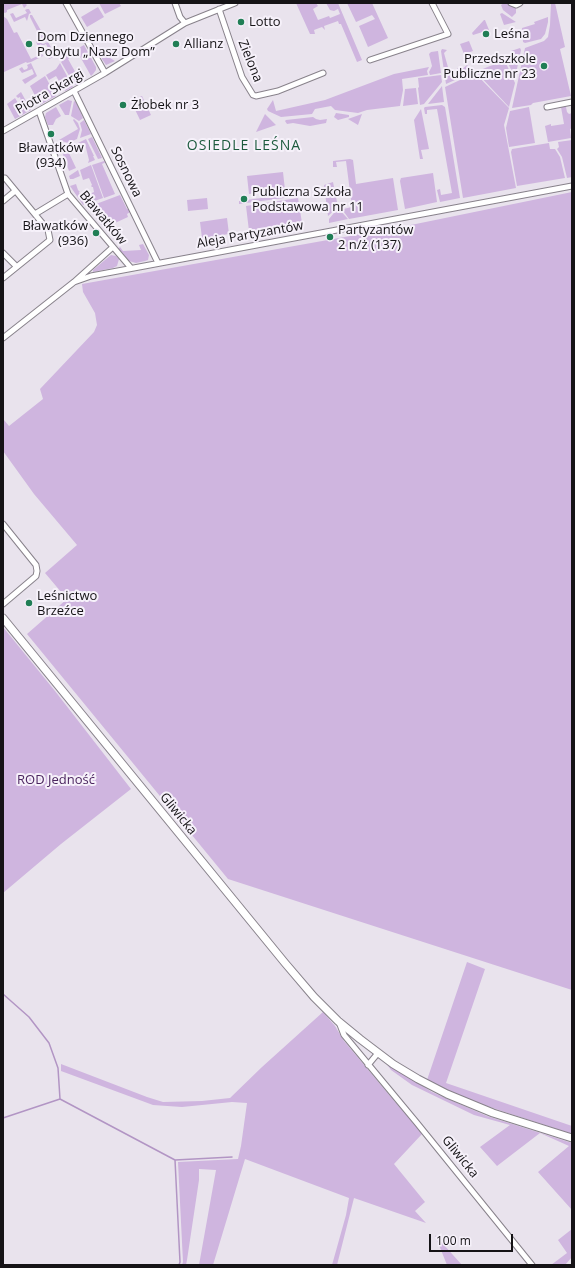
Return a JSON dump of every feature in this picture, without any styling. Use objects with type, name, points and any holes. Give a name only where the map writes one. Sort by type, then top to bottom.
[{"type":"main road","name":"Gliwicka","points":[[3,618],[285,963],[314,997],[338,1021],[378,1053],[418,1079],[453,1097],[497,1114],[572,1138]]},
{"type":"street","points":[[66,3],[106,73]]},
{"type":"street","points":[[175,3],[180,17],[185,23]]},
{"type":"street","name":"Piotra Skargi","points":[[3,131],[106,73],[185,23],[235,3]]},
{"type":"street","points":[[370,60],[448,34],[432,3]]},
{"type":"street","points":[[511,3],[516,5],[520,3]]},
{"type":"street","name":"Zielona","points":[[219,9],[242,77],[253,95],[256,96],[278,91],[323,73]]},
{"type":"street","name":"Sosnowa","points":[[74,91],[158,263]]},
{"type":"street","points":[[547,107],[572,102]]},
{"type":"street","name":"Bławatków","points":[[39,111],[68,194],[131,268]]},
{"type":"street","points":[[3,278],[50,240],[48,230],[4,178]]},
{"type":"street","name":"Aleja Partyzantów","points":[[74,282],[91,276],[131,268],[572,186]]},
{"type":"street","points":[[3,201],[15,191]]},
{"type":"street","points":[[35,214],[68,194]]},
{"type":"street","points":[[3,338],[74,282],[113,248]]},
{"type":"street","points":[[3,253],[16,266]]},
{"type":"street","points":[[3,524],[36,565],[38,571],[36,576],[3,604]]},
{"type":"street","name":"Gliwicka","points":[[338,1021],[344,1035],[532,1265]]},
{"type":"street","points":[[368,1064],[378,1053]]},
{"type":"green space","points":[[3,3],[25,3],[27,5],[24,8],[22,4],[7,10],[5,13],[3,12]]},
{"type":"green space","points":[[99,3],[119,3],[121,6],[105,14]]},
{"type":"green space","points":[[296,3],[316,3],[318,6],[313,9],[318,20],[329,16],[330,18],[340,14],[338,9],[334,11],[330,10],[326,3],[338,3],[362,60],[357,62],[341,24],[339,24],[338,21],[324,26],[325,30],[322,27],[314,30],[315,34],[310,34]]},
{"type":"green space","points":[[347,3],[372,3],[388,38],[368,47],[359,26],[375,19],[372,15],[356,22]]},
{"type":"green space","points":[[504,3],[516,7],[516,13],[512,17],[503,10],[501,5]]},
{"type":"green space","name":"Przedszkole Publiczne nr 23","points":[[551,3],[555,3],[565,47],[560,49],[571,96],[512,108],[525,48],[544,41],[548,37]]},
{"type":"green space","points":[[98,7],[104,17],[87,27],[81,17]]},
{"type":"green space","points":[[29,9],[31,13],[29,14],[27,21],[25,17],[14,22],[10,14],[13,13],[16,18],[27,13],[25,10]]},
{"type":"green space","points":[[502,13],[516,22],[504,25],[500,14]]},
{"type":"green space","points":[[30,15],[32,15],[47,41],[42,41]]},
{"type":"green space","points":[[3,16],[7,19],[14,33],[17,32],[31,59],[42,54],[43,56],[4,72]]},
{"type":"green space","points":[[548,17],[545,34],[541,39],[525,43],[523,42],[522,28],[535,24],[534,22]]},
{"type":"green space","points":[[484,20],[489,30],[473,35],[472,33]]},
{"type":"green space","points":[[37,41],[43,44],[48,42],[56,56],[49,59],[44,50],[48,48],[46,44],[42,46],[41,44],[38,46]]},
{"type":"green space","points":[[469,41],[473,51],[464,54],[460,44]]},
{"type":"green space","points":[[84,45],[96,67],[96,70],[91,76],[78,53],[68,59],[81,82],[77,85],[74,84],[61,62],[65,59],[64,56]]},
{"type":"green space","points":[[520,48],[521,50],[515,78],[507,61],[514,59],[511,51]]},
{"type":"green space","points":[[442,49],[447,50],[444,53],[451,78],[458,76],[457,68],[460,71],[467,65],[473,72],[446,84],[441,51]]},
{"type":"green space","points":[[438,51],[441,73],[430,75],[429,72],[432,66],[429,54],[431,52]]},
{"type":"green space","points":[[102,55],[115,61],[106,65],[102,59]]},
{"type":"green space","points":[[505,61],[515,83],[509,107],[477,73],[478,71]]},
{"type":"green space","points":[[31,63],[37,76],[25,84],[22,80],[34,74],[32,69],[22,73],[19,69],[22,67],[24,70],[27,69],[27,65]]},
{"type":"green space","points":[[60,63],[73,87],[65,91],[56,76],[49,80],[46,75],[56,69]]},
{"type":"green space","points":[[429,67],[427,71],[428,75],[402,79],[403,90],[400,106],[367,110],[358,113],[335,110],[331,106],[315,109],[312,114],[281,117],[268,111],[267,109],[273,100],[276,111],[325,100],[394,74]]},
{"type":"green space","points":[[475,73],[509,108],[504,125],[516,188],[463,198],[445,87]]},
{"type":"green space","points":[[441,75],[442,82],[424,104],[420,105],[418,78]]},
{"type":"green space","points":[[45,76],[56,96],[40,105],[30,86]]},
{"type":"green space","points":[[442,86],[444,102],[428,104]]},
{"type":"green space","points":[[416,88],[418,104],[403,106],[405,89]]},
{"type":"green space","points":[[21,92],[31,110],[15,119],[7,104],[15,98],[18,103],[21,101],[20,97],[18,98],[16,96]]},
{"type":"green space","points":[[142,96],[151,115],[140,120],[131,101]]},
{"type":"green space","points":[[68,100],[72,101],[69,115],[65,115],[59,105]]},
{"type":"green space","points":[[74,101],[76,102],[83,118],[79,121],[71,116]]},
{"type":"green space","points":[[442,105],[445,107],[460,198],[440,202],[437,190],[440,189],[441,195],[452,193],[437,109],[427,110],[427,114],[425,114],[424,108]]},
{"type":"green space","points":[[56,107],[61,116],[56,119],[53,125],[48,125],[45,117],[46,113]]},
{"type":"green space","points":[[529,107],[535,143],[509,147],[506,128],[510,111]]},
{"type":"green space","points":[[561,107],[566,107],[569,114],[572,113],[572,128],[570,129],[571,138],[548,142],[545,126],[551,124],[551,126],[564,124]]},
{"type":"green space","points":[[421,109],[429,149],[421,150],[423,159],[420,159],[414,120]]},
{"type":"green space","points":[[336,113],[349,115],[349,117],[338,120],[334,117]]},
{"type":"green space","points":[[265,114],[276,125],[256,132]]},
{"type":"green space","points":[[362,114],[358,125],[348,119]]},
{"type":"green space","points":[[313,117],[320,120],[327,119],[326,123],[310,126],[293,123],[287,124],[285,121],[286,120]]},
{"type":"green space","points":[[74,119],[78,123],[80,129],[77,139],[68,143],[59,140],[78,129],[73,120]]},
{"type":"green space","points":[[84,120],[91,134],[80,138],[82,130],[80,123]]},
{"type":"green space","points":[[92,137],[102,158],[98,159],[88,139]]},
{"type":"green space","points":[[86,139],[95,160],[88,163],[89,160],[85,144],[77,146],[76,144]]},
{"type":"green space","points":[[572,140],[572,177],[567,178],[562,157],[557,149],[559,147],[558,142]]},
{"type":"green space","points":[[549,143],[550,149],[555,149],[560,157],[565,178],[517,186],[511,152],[512,149]]},
{"type":"green space","points":[[74,144],[75,148],[68,151],[76,168],[69,171],[61,149]]},
{"type":"green space","points":[[353,160],[356,184],[393,178],[398,210],[349,219],[339,205],[342,204],[343,209],[352,207],[346,161],[336,162],[337,167],[333,167],[333,161]]},
{"type":"green space","points":[[104,161],[106,162],[102,164],[115,194],[104,198],[92,165]]},
{"type":"green space","points":[[91,165],[103,198],[83,205],[70,186],[76,184],[81,198],[94,192],[89,178],[83,180],[80,170]]},
{"type":"green space","points":[[78,170],[80,176],[70,179],[69,176]]},
{"type":"green space","points":[[283,172],[285,190],[249,194],[247,176]]},
{"type":"green space","points":[[433,173],[437,202],[405,209],[400,181],[401,178]]},
{"type":"green space","points":[[333,182],[338,207],[328,216],[324,185]]},
{"type":"green space","points":[[572,192],[572,990],[228,879],[27,634],[67,599],[45,573],[77,545],[34,494],[3,451],[3,420],[9,426],[43,399],[40,389],[94,332],[97,325],[95,313],[83,292],[82,284],[406,226]]},
{"type":"green space","points":[[298,193],[299,196],[239,204],[239,201]]},
{"type":"green space","points":[[120,195],[127,209],[129,209],[130,212],[127,214],[128,217],[104,228],[88,207]]},
{"type":"green space","points":[[207,198],[208,209],[188,211],[187,200]]},
{"type":"green space","points":[[298,198],[302,223],[249,231],[246,206]]},
{"type":"green space","points":[[338,208],[348,219],[329,223],[329,219]]},
{"type":"green space","points":[[227,218],[229,234],[202,238],[200,222]]},
{"type":"green space","points":[[143,244],[149,255],[148,260],[136,263],[129,261],[118,249],[120,247],[123,251],[141,250],[139,245]]},
{"type":"green space","points":[[111,255],[116,256],[119,259],[117,266],[93,272],[93,270]]},
{"type":"green space","name":"ROD Jedność","points":[[3,627],[131,789],[61,844],[3,893]]},
{"type":"green space","points":[[467,962],[485,969],[446,1083],[572,1126],[572,1134],[459,1097],[427,1080]]},
{"type":"green space","points":[[323,1012],[335,1026],[344,1041],[422,1134],[394,1164],[425,1202],[415,1211],[426,1223],[354,1198],[337,1265],[332,1265],[346,1215],[349,1198],[245,1159],[213,1265],[199,1265],[216,1170],[199,1169],[199,1180],[187,1260],[186,1265],[182,1265],[178,1162],[238,1159],[247,1103],[232,1102],[182,1107],[153,1105],[61,1071],[61,1064],[163,1102],[202,1101],[230,1098]]},
{"type":"green space","points":[[386,1063],[432,1092],[487,1116],[572,1143],[572,1210],[538,1172],[569,1146],[540,1133],[497,1166],[480,1147],[510,1125],[474,1115],[412,1085],[391,1070]]},
{"type":"green space","points":[[572,1229],[572,1257],[565,1265],[551,1265],[567,1253],[558,1240]]},
{"type":"green space","points":[[435,1235],[462,1265],[447,1265]]},
{"type":"waterway","points":[[3,994],[29,1017],[49,1043],[58,1068],[60,1099]]},
{"type":"waterway","points":[[3,1118],[60,1099],[175,1160],[179,1265]]},
{"type":"waterway","points":[[175,1160],[232,1157]]},
{"type":"place","name":"Lotto","points":[[241,22]]},
{"type":"place","name":"Leśna","points":[[486,34]]},
{"type":"place","name":"Dom Dziennego Pobytu „Nasz Dom”","points":[[29,44]]},
{"type":"place","name":"Allianz","points":[[176,44]]},
{"type":"place","name":"Przedszkole Publiczne nr 23","points":[[544,66]]},
{"type":"place","name":"Żłobek nr 3","points":[[123,105]]},
{"type":"place","name":"Bławatków (934)","points":[[51,134]]},
{"type":"place","name":"Publiczna Szkoła Podstawowa nr 11","points":[[244,199]]},
{"type":"place","name":"Bławatków (936)","points":[[96,233]]},
{"type":"place","name":"Partyzantów 2 n/ż (137)","points":[[330,237]]},
{"type":"place","name":"Leśnictwo Brzeźce","points":[[29,603]]},
{"type":"district","name":"OSIEDLE LEŚNA","points":[[244,146]]}]
